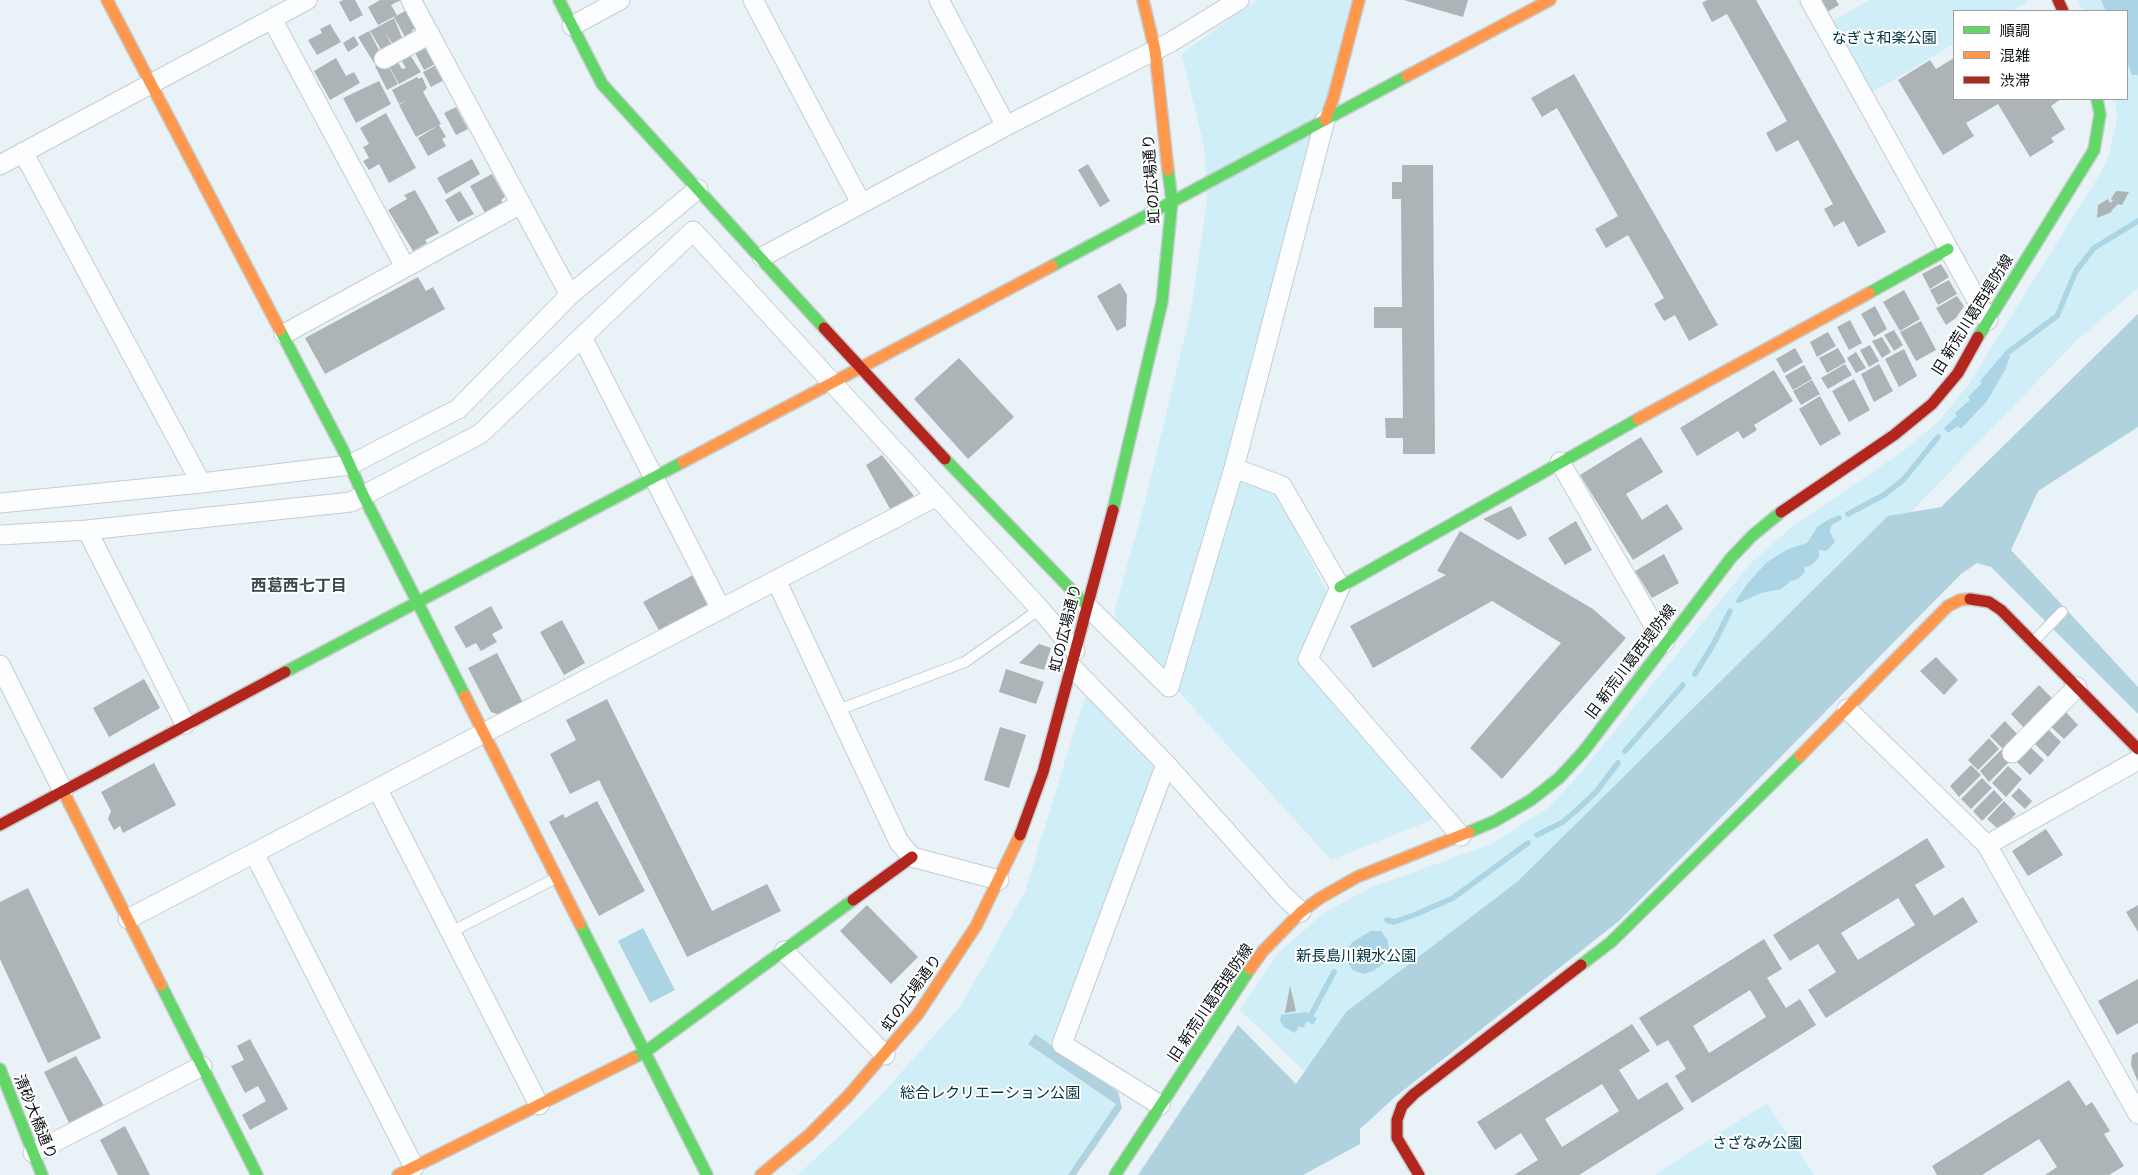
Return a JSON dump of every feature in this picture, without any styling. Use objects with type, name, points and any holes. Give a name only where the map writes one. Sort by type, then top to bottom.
[{"type":"street","points":[[107,0],[284,334],[350,464],[363,495],[416,601],[706,1175]]},
{"type":"street","points":[[0,165],[307,0]]},
{"type":"street","points":[[411,0],[570,295]]},
{"type":"street","points":[[559,0],[602,84],[967,483],[1169,687],[1234,468],[1325,120],[1333,99],[1359,0]]},
{"type":"street","points":[[572,26],[620,0]]},
{"type":"street","points":[[753,0],[861,204]]},
{"type":"street","points":[[940,0],[1006,126]]},
{"type":"street","name":"虹の広場通り","points":[[761,1175],[809,1135],[848,1096],[885,1055],[948,970],[976,926],[1000,880],[1024,827],[1043,772],[1115,502],[1162,302],[1171,235],[1172,201],[1155,50],[1143,0]]},
{"type":"street","points":[[762,257],[1006,126],[1155,50],[1239,0]]},
{"type":"street","points":[[0,825],[416,601],[654,478],[1550,0]]},
{"type":"street","points":[[1810,0],[1988,320]]},
{"type":"street","points":[[272,19],[405,267]]},
{"type":"street","points":[[384,59],[430,34]]},
{"type":"street","name":"旧 新荒川葛西堤防線","points":[[1115,1175],[1231,995],[1262,951],[1301,912],[1320,898],[1357,877],[1461,836],[1531,800],[1559,778],[1583,752],[1664,643],[1731,558],[1752,536],[1774,517],[1894,435],[1932,404],[1958,373],[1988,320],[2094,150],[2100,114],[2097,100]]},
{"type":"street","points":[[23,152],[201,484]]},
{"type":"street","points":[[2,497],[201,484],[350,464],[458,409],[570,295],[698,189]]},
{"type":"street","points":[[284,334],[521,204]]},
{"type":"street","points":[[0,535],[87,530],[352,502],[480,434],[693,231],[1040,609],[1074,659],[1284,896],[1301,912]]},
{"type":"street","points":[[1461,836],[1308,659],[1340,587],[1560,462],[1948,249]]},
{"type":"street","points":[[582,337],[721,609]]},
{"type":"street","points":[[1560,462],[1664,643]]},
{"type":"street","points":[[1234,468],[1282,486],[1340,587]]},
{"type":"street","points":[[128,920],[937,496]]},
{"type":"street","points":[[87,530],[185,724]]},
{"type":"street","points":[[776,580],[899,842],[912,858],[1000,880]]},
{"type":"street","points":[[1419,1175],[1397,1138],[1397,1120],[1402,1106],[1414,1094],[1611,942],[1847,709],[1948,606],[1960,600],[1974,598],[1989,602],[2001,610],[2138,749]]},
{"type":"street","points":[[0,665],[257,1175]]},
{"type":"street","points":[[2012,753],[2077,687]]},
{"type":"street","points":[[1847,709],[1987,846],[2138,1114]]},
{"type":"street","points":[[1987,846],[2138,760]]},
{"type":"street","points":[[1160,1106],[1062,1044],[1166,764]]},
{"type":"street","points":[[378,790],[539,1105]]},
{"type":"street","points":[[255,855],[406,1171],[645,1052],[912,858]]},
{"type":"street","points":[[784,951],[885,1055]]},
{"type":"street","points":[[33,1153],[202,1066]]},
{"type":"street","name":"清砂大橋通り","points":[[0,1069],[42,1175]]},
{"type":"lane","points":[[838,710],[965,662],[1040,609]]},
{"type":"lane","points":[[2032,642],[2062,612]]},
{"type":"lane","points":[[451,932],[556,878]]},
{"type":"green space","points":[[1256,0],[1352,0],[1230,475],[1275,491],[1329,596],[1300,663],[1432,813],[1431,820],[1331,860],[1117,623],[1115,609],[1144,506],[1191,310],[1207,202],[1204,146],[1182,56],[1185,51]]},
{"type":"green space","name":"なぎさ和楽公園","points":[[1869,0],[2026,0],[2027,2],[2014,10],[1953,10],[1953,45],[1869,94],[1831,22]]},
{"type":"green space","name":"新長島川親水公園","points":[[2078,0],[2138,0],[2138,288],[2077,340],[1829,597],[1531,899],[1352,1024],[1305,1072],[1240,1010],[1278,953],[1324,913],[1372,887],[1492,844],[1548,808],[1579,775],[1750,564],[1793,526],[1902,452],[1940,420],[1968,385],[2100,174],[2109,155],[2117,119],[2115,100],[2128,100],[2128,10],[2083,10]]},
{"type":"green space","name":"総合レクリエーション公園","points":[[1088,693],[1166,764],[1054,1046],[1118,1092],[1122,1108],[1076,1175],[798,1175],[874,1103],[962,1004],[1025,892],[1081,709]]},
{"type":"green space","name":"さざなみ公園","points":[[1767,1103],[1814,1175],[1654,1175]]},
{"type":"shaded area","points":[[2101,0],[2138,0],[2138,75],[2132,75],[2128,64],[2128,10],[2106,10]]},
{"type":"shaded area","points":[[2138,314],[2138,427],[2038,491],[2011,550],[2138,687],[2138,714],[1991,567],[1977,563],[1961,574],[1619,921],[1395,1097],[1360,1129],[1360,1144],[1303,1175],[1138,1175],[1238,1025],[1296,1084],[1346,1012],[1517,882],[1888,516],[1941,507]]},
{"type":"shaded area","points":[[2005,352],[2010,356],[2005,370],[1987,401],[1961,429],[1958,426],[1948,433],[1944,428],[1957,416],[1955,413],[1970,400],[1968,397],[1982,383],[1980,381]]},
{"type":"shaded area","points":[[1831,518],[1834,523],[1831,526],[1830,532],[1835,542],[1826,551],[1819,550],[1819,558],[1810,566],[1804,567],[1805,572],[1798,579],[1791,581],[1781,589],[1761,593],[1739,603],[1735,602],[1748,583],[1767,562],[1788,549],[1807,543],[1818,526]]},
{"type":"shaded area","points":[[643,928],[675,990],[650,1003],[618,941]]},
{"type":"shaded area","points":[[1371,931],[1381,931],[1388,941],[1389,952],[1384,963],[1373,971],[1363,974],[1353,970],[1347,962],[1347,952],[1352,942]]},
{"type":"shaded area","points":[[1306,1012],[1317,1018],[1313,1025],[1307,1021],[1303,1028],[1299,1026],[1295,1033],[1284,1027],[1280,1021],[1281,1015]]},
{"type":"shaded area","points":[[1035,1034],[1118,1092],[1122,1108],[1076,1175],[1068,1175],[1116,1104],[1028,1044]]},
{"type":"building","points":[[355,0],[363,15],[350,22],[339,2]]},
{"type":"building","points":[[380,0],[401,0],[391,5],[397,15],[378,25],[368,7]]},
{"type":"building","points":[[1404,0],[1468,0],[1463,17]]},
{"type":"building","points":[[1707,0],[1756,0],[1886,232],[1858,247],[1844,221],[1834,227],[1824,209],[1833,204],[1798,140],[1776,152],[1766,133],[1787,121],[1727,14],[1712,22],[1702,3]]},
{"type":"building","points":[[1820,0],[1836,0],[1839,5],[1827,12]]},
{"type":"building","points":[[407,10],[417,28],[412,30],[413,33],[405,37],[394,17]]},
{"type":"building","points":[[394,18],[403,40],[394,45],[386,35],[392,45],[382,51],[370,31]]},
{"type":"building","points":[[330,24],[341,42],[317,55],[308,40],[322,33],[320,29]]},
{"type":"building","points":[[369,31],[381,54],[380,59],[374,63],[358,37]]},
{"type":"building","points":[[354,36],[359,45],[348,52],[343,43]]},
{"type":"building","points":[[421,45],[427,48],[435,64],[424,70],[413,49]]},
{"type":"building","points":[[408,52],[421,72],[399,84],[387,63],[396,59],[402,69],[406,68],[399,57]]},
{"type":"building","points":[[336,58],[346,76],[354,72],[360,83],[330,100],[314,71]]},
{"type":"building","points":[[1953,59],[1953,100],[2060,100],[2051,106],[2065,129],[2051,138],[2054,142],[2030,157],[1998,104],[1966,123],[1974,136],[1943,155],[1898,80],[1930,60],[1936,69]]},
{"type":"building","points":[[387,64],[398,84],[387,90],[375,66]]},
{"type":"building","points":[[436,65],[444,80],[431,87],[423,72]]},
{"type":"building","points":[[1574,74],[1718,325],[1689,341],[1675,315],[1664,321],[1654,304],[1664,298],[1628,235],[1606,248],[1595,229],[1618,216],[1557,108],[1542,117],[1531,98]]},
{"type":"building","points":[[417,77],[419,79],[422,77],[427,88],[423,92],[441,124],[416,137],[399,105],[406,101],[399,104],[392,90]]},
{"type":"building","points":[[379,81],[391,104],[356,123],[343,98]]},
{"type":"building","points":[[456,107],[468,129],[456,135],[444,113]]},
{"type":"building","points":[[386,113],[416,168],[389,183],[379,164],[369,170],[363,161],[369,158],[363,147],[369,144],[360,128]]},
{"type":"building","points":[[439,125],[446,137],[442,139],[446,146],[428,156],[418,138]]},
{"type":"building","points":[[472,159],[480,174],[446,194],[437,178]]},
{"type":"building","points":[[1088,164],[1110,201],[1100,207],[1078,170]]},
{"type":"building","points":[[1402,165],[1433,165],[1435,454],[1403,454],[1403,438],[1386,438],[1385,418],[1403,418],[1402,328],[1374,328],[1374,307],[1402,307],[1401,199],[1392,199],[1392,182],[1402,182]]},
{"type":"building","points":[[492,174],[505,197],[501,200],[503,203],[485,213],[470,186]]},
{"type":"building","points":[[415,190],[439,233],[425,240],[427,243],[413,251],[388,210],[407,199],[404,195]]},
{"type":"building","points":[[460,191],[474,214],[458,222],[445,200]]},
{"type":"building","points":[[2116,191],[2129,192],[2122,205],[2118,204],[2112,212],[2097,218],[2098,205],[2108,199],[2110,203],[2113,201],[2111,199]]},
{"type":"building","points":[[1941,264],[1949,277],[1930,289],[1922,274]]},
{"type":"building","points":[[418,277],[426,291],[433,287],[445,309],[325,374],[305,338]]},
{"type":"building","points":[[1949,280],[1957,294],[1938,305],[1930,290]]},
{"type":"building","points":[[1120,283],[1127,295],[1126,326],[1117,331],[1097,296]]},
{"type":"building","points":[[1904,290],[1920,319],[1900,331],[1883,302]]},
{"type":"building","points":[[1957,296],[1964,306],[1956,318],[1946,325],[1936,308]]},
{"type":"building","points":[[1875,306],[1887,329],[1874,337],[1861,314]]},
{"type":"building","points":[[1850,320],[1862,343],[1849,350],[1837,327]]},
{"type":"building","points":[[1921,321],[1936,350],[1916,361],[1900,332]]},
{"type":"building","points":[[1894,330],[1903,345],[1894,351],[1884,335]]},
{"type":"building","points":[[1828,332],[1836,346],[1817,357],[1810,342]]},
{"type":"building","points":[[1882,337],[1891,352],[1882,358],[1872,341]]},
{"type":"building","points":[[1870,345],[1879,361],[1869,367],[1860,350]]},
{"type":"building","points":[[1795,348],[1803,362],[1784,373],[1776,359]]},
{"type":"building","points":[[1838,348],[1846,362],[1827,373],[1819,358]]},
{"type":"building","points":[[1904,349],[1917,376],[1899,387],[1885,359]]},
{"type":"building","points":[[1856,352],[1866,368],[1856,373],[1847,358]]},
{"type":"building","points":[[959,358],[1014,417],[968,459],[914,399]]},
{"type":"building","points":[[1845,364],[1852,375],[1828,389],[1821,378]]},
{"type":"building","points":[[1879,364],[1893,391],[1874,402],[1861,374]]},
{"type":"building","points":[[1804,365],[1812,379],[1793,390],[1785,376]]},
{"type":"building","points":[[1774,370],[1793,401],[1754,425],[1757,430],[1743,439],[1738,431],[1697,456],[1680,428]]},
{"type":"building","points":[[1854,379],[1870,410],[1849,422],[1832,391]]},
{"type":"building","points":[[1812,380],[1820,394],[1801,405],[1793,391]]},
{"type":"building","points":[[1820,396],[1841,434],[1820,446],[1799,409]]},
{"type":"building","points":[[1641,437],[1663,472],[1626,494],[1642,520],[1667,504],[1683,529],[1633,560],[1580,475]]},
{"type":"building","points":[[882,455],[914,496],[890,509],[866,465]]},
{"type":"building","points":[[1511,506],[1527,535],[1518,540],[1483,519]]},
{"type":"building","points":[[1576,521],[1592,550],[1565,565],[1548,538]]},
{"type":"building","points":[[1460,531],[1593,609],[1626,638],[1502,779],[1470,748],[1561,643],[1492,601],[1373,668],[1350,626],[1446,575],[1437,571]]},
{"type":"building","points":[[1664,554],[1679,583],[1652,598],[1635,571]]},
{"type":"building","points":[[693,575],[710,605],[660,632],[643,602]]},
{"type":"building","points":[[491,606],[503,628],[492,634],[497,642],[481,651],[476,643],[466,648],[454,627]]},
{"type":"building","points":[[562,620],[585,663],[564,675],[540,632]]},
{"type":"building","points":[[1039,644],[1051,648],[1044,670],[1019,663]]},
{"type":"building","points":[[497,653],[523,703],[500,715],[491,712],[468,668]]},
{"type":"building","points":[[1936,657],[1958,680],[1944,695],[1920,671]]},
{"type":"building","points":[[1006,669],[1044,682],[1036,704],[999,692]]},
{"type":"building","points":[[144,679],[160,708],[109,737],[93,708]]},
{"type":"building","points":[[2039,685],[2054,700],[2025,729],[2011,714]]},
{"type":"building","points":[[607,699],[712,911],[767,884],[781,911],[687,957],[599,780],[570,794],[550,754],[576,740],[566,720]]},
{"type":"building","points":[[2064,710],[2078,725],[2064,739],[2049,725]]},
{"type":"building","points":[[2005,721],[2019,736],[2005,751],[1990,736]]},
{"type":"building","points":[[1000,727],[1026,735],[1009,788],[984,780]]},
{"type":"building","points":[[2047,728],[2061,742],[2048,757],[2033,742]]},
{"type":"building","points":[[1989,738],[1999,749],[1978,770],[1968,760]]},
{"type":"building","points":[[2029,746],[2044,760],[2030,775],[2015,760]]},
{"type":"building","points":[[2001,750],[2011,760],[1989,782],[1980,771]]},
{"type":"building","points":[[154,763],[176,805],[123,833],[120,826],[114,830],[108,819],[111,811],[101,792]]},
{"type":"building","points":[[1971,765],[1981,775],[1959,797],[1950,786]]},
{"type":"building","points":[[2008,766],[2022,779],[2006,797],[1992,783]]},
{"type":"building","points":[[1982,778],[1992,788],[1971,809],[1961,799]]},
{"type":"building","points":[[2019,788],[2032,801],[2025,809],[2011,796]]},
{"type":"building","points":[[1994,790],[2003,800],[1982,821],[1973,811]]},
{"type":"building","points":[[597,801],[645,891],[599,916],[549,822],[563,814],[565,818]]},
{"type":"building","points":[[2004,801],[2016,814],[1999,830],[1987,819]]},
{"type":"building","points":[[2046,829],[2063,855],[2028,876],[2012,851]]},
{"type":"building","points":[[1927,838],[1945,867],[1915,885],[1934,916],[1963,897],[1978,922],[1826,1018],[1808,990],[1836,972],[1818,944],[1790,961],[1773,935]],"holes":[[[1898,898],[1915,925],[1858,960],[1841,933]]]},
{"type":"building","points":[[28,888],[101,1038],[48,1063],[0,959],[0,902]]},
{"type":"building","points":[[867,905],[918,957],[891,984],[840,931]]},
{"type":"building","points":[[2138,905],[2138,932],[2126,912]]},
{"type":"building","points":[[1764,939],[1782,969],[1767,978],[1786,1008],[1800,999],[1816,1025],[1692,1103],[1675,1076],[1686,1069],[1668,1040],[1657,1046],[1639,1018]],"holes":[[[1750,990],[1766,1017],[1709,1053],[1693,1026]]]},
{"type":"building","points":[[2138,979],[2138,1023],[2117,1035],[2098,1001]]},
{"type":"building","points":[[1290,986],[1296,1011],[1285,1013]]},
{"type":"building","points":[[1632,1024],[1650,1051],[1619,1070],[1638,1100],[1667,1082],[1684,1109],[1579,1175],[1514,1175],[1538,1160],[1521,1133],[1495,1150],[1477,1122]],"holes":[[[1602,1084],[1619,1111],[1562,1147],[1545,1119]]]},
{"type":"building","points":[[250,1039],[288,1109],[250,1130],[242,1115],[266,1101],[258,1086],[245,1093],[231,1066],[244,1060],[237,1046]]},
{"type":"building","points":[[2138,1052],[2138,1082],[2131,1065],[2132,1055]]},
{"type":"building","points":[[76,1056],[104,1106],[69,1123],[44,1072]]},
{"type":"building","points":[[2069,1080],[2086,1106],[2092,1102],[2110,1131],[2104,1134],[2124,1166],[2109,1175],[2045,1175],[2057,1167],[2039,1139],[1982,1175],[1937,1175],[1932,1166]]},
{"type":"building","points":[[125,1126],[150,1175],[118,1175],[100,1140]]},
{"type":"waterway","points":[[2007,353],[2057,316],[2076,271],[2094,248],[2138,221]]},
{"type":"waterway","points":[[1848,514],[1884,495],[1904,479],[1938,437]]},
{"type":"waterway","points":[[1833,521],[1839,518]]},
{"type":"waterway","points":[[1695,674],[1714,643],[1730,611]]},
{"type":"waterway","points":[[1625,751],[1683,685]]},
{"type":"waterway","points":[[1537,835],[1563,822],[1578,809],[1596,792],[1618,763]]},
{"type":"waterway","points":[[1387,920],[1394,922],[1453,898],[1528,843]]},
{"type":"waterway","points":[[1311,1015],[1334,972]]},
{"type":"traffic: fast","points":[[559,0],[602,84],[824,328]]},
{"type":"traffic: fast","points":[[1052,266],[1407,76]]},
{"type":"traffic: fast","points":[[1978,337],[2094,150],[2100,114],[2097,100]]},
{"type":"traffic: fast","points":[[1113,510],[1162,302],[1172,201],[1168,170]]},
{"type":"traffic: fast","points":[[1869,293],[1948,249]]},
{"type":"traffic: fast","points":[[280,330],[343,450],[363,495],[465,696]]},
{"type":"traffic: fast","points":[[1340,587],[1638,419]]},
{"type":"traffic: fast","points":[[945,459],[1086,605]]},
{"type":"traffic: fast","points":[[285,672],[683,462]]},
{"type":"traffic: fast","points":[[1469,832],[1495,821],[1531,800],[1559,778],[1583,752],[1731,558],[1752,536],[1781,512]]},
{"type":"traffic: fast","points":[[1581,965],[1611,942],[1800,756]]},
{"type":"traffic: fast","points":[[633,1058],[645,1052],[853,900]]},
{"type":"traffic: fast","points":[[580,924],[707,1175]]},
{"type":"traffic: fast","points":[[1115,1175],[1250,969]]},
{"type":"traffic: fast","points":[[161,985],[257,1175]]},
{"type":"traffic: fast","points":[[0,1069],[42,1175]]},
{"type":"traffic: slow","points":[[107,0],[280,330]]},
{"type":"traffic: slow","points":[[1143,0],[1155,50],[1168,170]]},
{"type":"traffic: slow","points":[[1325,120],[1333,99],[1359,0]]},
{"type":"traffic: slow","points":[[1407,76],[1550,0]]},
{"type":"traffic: slow","points":[[683,462],[1052,266]]},
{"type":"traffic: slow","points":[[1638,419],[1869,293]]},
{"type":"traffic: slow","points":[[1800,756],[1948,606],[1960,600],[1970,599]]},
{"type":"traffic: slow","points":[[465,696],[580,924]]},
{"type":"traffic: slow","points":[[63,791],[161,985]]},
{"type":"traffic: slow","points":[[1250,969],[1263,951],[1301,912],[1320,898],[1357,877],[1469,832]]},
{"type":"traffic: slow","points":[[761,1175],[809,1135],[848,1096],[918,1014],[976,926],[1020,835]]},
{"type":"traffic: slow","points":[[398,1175],[633,1058]]},
{"type":"traffic: jam","points":[[2058,0],[2063,10]]},
{"type":"traffic: jam","points":[[824,328],[945,459]]},
{"type":"traffic: jam","points":[[1781,512],[1894,435],[1932,404],[1958,373],[1978,337]]},
{"type":"traffic: jam","points":[[1020,835],[1043,772],[1113,510]]},
{"type":"traffic: jam","points":[[1970,599],[1989,602],[2001,610],[2138,749]]},
{"type":"traffic: jam","points":[[0,825],[285,672]]},
{"type":"traffic: jam","points":[[853,900],[912,857]]},
{"type":"traffic: jam","points":[[1419,1175],[1397,1138],[1397,1120],[1402,1106],[1414,1094],[1581,965]]},
{"type":"district","name":"西葛西七丁目","points":[[299,586]]}]
